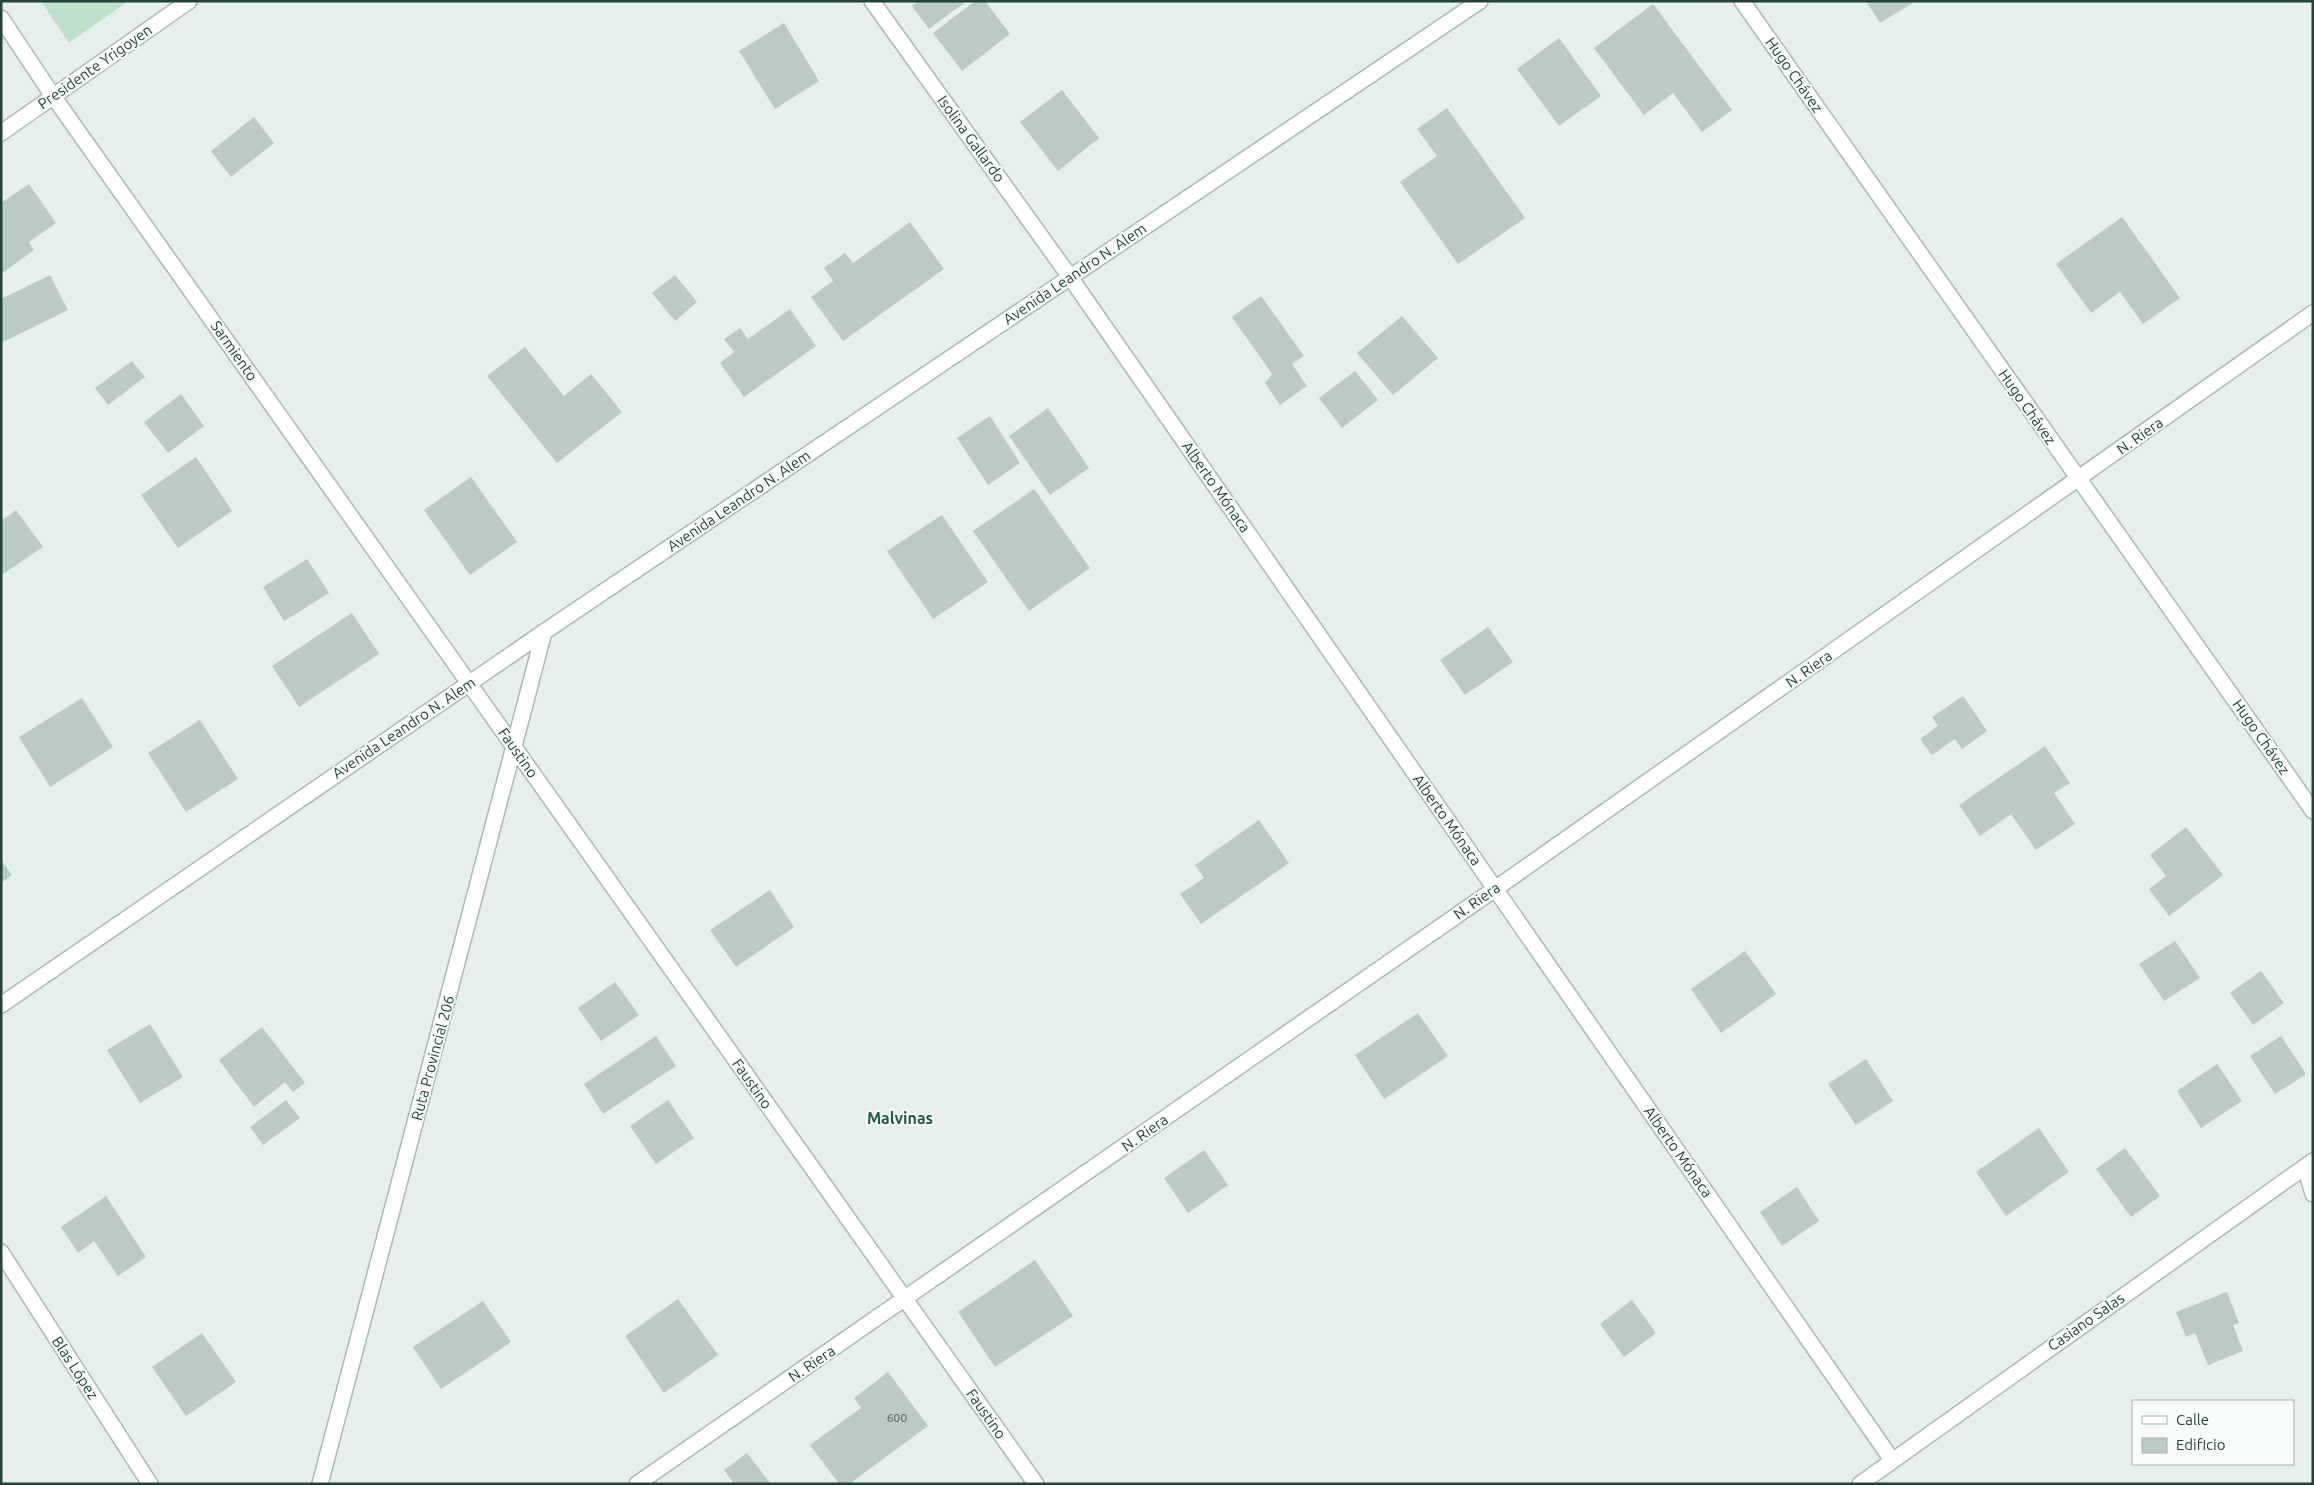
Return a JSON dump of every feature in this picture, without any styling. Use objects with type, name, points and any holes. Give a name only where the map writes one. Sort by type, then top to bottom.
[{"type":"street","name":"Presidente Yrigoyen","points":[[1,133],[189,1]]},
{"type":"street","name":"Isolina Gallardo","points":[[872,1],[1070,277]]},
{"type":"street","name":"Avenida Leandro N. Alem","points":[[1,1005],[544,632],[1480,1]]},
{"type":"street","name":"Hugo Chávez","points":[[1742,1],[2313,811]]},
{"type":"street","name":"Sarmiento","points":[[1,18],[54,96],[469,683]]},
{"type":"street","name":"Alberto Mónaca","points":[[1070,277],[1892,1460]]},
{"type":"street","name":"N. Riera","points":[[638,1484],[1495,889],[2313,313]]},
{"type":"street","name":"Ruta Provincial 206","points":[[320,1484],[515,750],[544,632]]},
{"type":"street","name":"Faustino","points":[[469,683],[1036,1484]]},
{"type":"street","name":"Casiano Salas","points":[[1860,1484],[2309,1164]]},
{"type":"street","points":[[2309,1164],[2313,1194]]},
{"type":"street","name":"Blas López","points":[[1,1252],[150,1484]]},
{"type":"green space","points":[[41,1],[128,1],[69,43]]},
{"type":"building","points":[[919,1],[967,1],[929,29],[912,6]]},
{"type":"building","points":[[975,1],[985,1],[1010,34],[962,71],[933,33]]},
{"type":"building","points":[[1866,1],[1916,1],[1880,23]]},
{"type":"building","points":[[1653,4],[1732,110],[1702,132],[1673,93],[1644,115],[1594,48]]},
{"type":"building","points":[[784,23],[819,81],[775,109],[739,51]]},
{"type":"building","points":[[1559,38],[1601,96],[1559,126],[1517,69]]},
{"type":"building","points":[[1062,90],[1099,138],[1058,171],[1020,122]]},
{"type":"building","points":[[1447,108],[1525,218],[1458,264],[1400,182],[1437,156],[1417,129]]},
{"type":"building","points":[[254,117],[274,143],[231,177],[211,151]]},
{"type":"building","points":[[29,184],[56,223],[29,242],[34,250],[1,274],[1,203]]},
{"type":"building","points":[[2122,217],[2180,298],[2143,324],[2120,292],[2091,313],[2056,264]]},
{"type":"building","points":[[910,222],[944,269],[843,341],[811,297],[833,281],[824,268],[845,253],[853,263]]},
{"type":"building","points":[[50,275],[68,310],[1,343],[1,299]]},
{"type":"building","points":[[675,275],[697,302],[675,321],[652,293]]},
{"type":"building","points":[[1261,296],[1304,356],[1292,364],[1307,386],[1280,405],[1265,383],[1272,374],[1232,317]]},
{"type":"building","points":[[790,309],[816,346],[744,397],[720,363],[734,352],[724,339],[740,328],[748,339]]},
{"type":"building","points":[[1402,316],[1438,358],[1393,395],[1357,353]]},
{"type":"building","points":[[525,347],[564,396],[591,374],[622,412],[557,463],[487,376]]},
{"type":"building","points":[[132,361],[145,377],[108,405],[95,388]]},
{"type":"building","points":[[1355,371],[1378,400],[1342,428],[1319,398]]},
{"type":"building","points":[[181,394],[204,426],[168,453],[144,422]]},
{"type":"building","points":[[1048,408],[1089,468],[1050,495],[1009,436]]},
{"type":"building","points":[[990,416],[1020,463],[988,485],[957,438]]},
{"type":"building","points":[[196,457],[232,511],[178,548],[141,495]]},
{"type":"building","points":[[471,477],[517,542],[470,575],[424,510]]},
{"type":"building","points":[[1034,489],[1090,568],[1029,611],[973,531]]},
{"type":"building","points":[[16,510],[43,547],[3,574],[1,571],[1,521]]},
{"type":"building","points":[[942,515],[988,582],[933,619],[887,551]]},
{"type":"building","points":[[307,559],[329,593],[284,621],[263,587]]},
{"type":"building","points":[[352,613],[379,654],[299,707],[272,666]]},
{"type":"building","points":[[1488,627],[1513,662],[1465,695],[1440,660]]},
{"type":"building","points":[[1963,696],[1987,731],[1962,749],[1955,739],[1932,755],[1920,739],[1938,726],[1932,717]]},
{"type":"building","points":[[82,698],[113,747],[50,787],[19,737]]},
{"type":"building","points":[[200,720],[238,779],[186,812],[148,753]]},
{"type":"building","points":[[2045,746],[2070,783],[2054,793],[2075,824],[2036,850],[2011,814],[1980,836],[1959,805]]},
{"type":"building","points":[[1259,820],[1289,863],[1201,924],[1180,894],[1204,878],[1195,865]]},
{"type":"building","points":[[2186,827],[2223,875],[2169,916],[2149,889],[2166,876],[2150,855]]},
{"type":"building","points":[[1,860],[12,875],[1,883]]},
{"type":"building","points":[[770,890],[794,927],[736,967],[710,930]]},
{"type":"building","points":[[2175,941],[2200,978],[2164,1001],[2139,964]]},
{"type":"building","points":[[1745,951],[1776,994],[1721,1033],[1691,989]]},
{"type":"building","points":[[2261,971],[2284,1003],[2253,1025],[2230,993]]},
{"type":"building","points":[[615,982],[639,1015],[601,1041],[578,1008]]},
{"type":"building","points":[[1418,1013],[1448,1056],[1384,1099],[1355,1055]]},
{"type":"building","points":[[150,1024],[183,1077],[140,1103],[107,1050]]},
{"type":"building","points":[[262,1027],[305,1083],[293,1092],[285,1082],[254,1107],[219,1060]]},
{"type":"building","points":[[656,1036],[676,1066],[603,1114],[584,1084]]},
{"type":"building","points":[[2281,1036],[2306,1074],[2275,1094],[2250,1056]]},
{"type":"building","points":[[1866,1059],[1893,1101],[1856,1125],[1828,1084]]},
{"type":"building","points":[[2217,1064],[2242,1101],[2201,1128],[2177,1091]]},
{"type":"building","points":[[286,1100],[300,1118],[263,1145],[250,1127]]},
{"type":"building","points":[[668,1100],[694,1138],[656,1164],[630,1126]]},
{"type":"building","points":[[2039,1128],[2069,1172],[2006,1216],[1976,1172]]},
{"type":"building","points":[[2125,1148],[2160,1196],[2131,1217],[2096,1169]]},
{"type":"building","points":[[1204,1150],[1228,1185],[1188,1213],[1164,1178]]},
{"type":"building","points":[[1797,1187],[1819,1221],[1782,1246],[1760,1212]]},
{"type":"building","points":[[106,1196],[146,1257],[118,1276],[94,1241],[78,1253],[61,1227]]},
{"type":"building","points":[[1035,1260],[1073,1316],[995,1367],[958,1312]]},
{"type":"building","points":[[2227,1292],[2239,1323],[2233,1325],[2243,1351],[2208,1365],[2195,1333],[2186,1337],[2176,1312]]},
{"type":"building","points":[[678,1299],[718,1355],[664,1393],[625,1336]]},
{"type":"building","points":[[1632,1300],[1656,1333],[1624,1357],[1600,1324]]},
{"type":"building","points":[[483,1301],[511,1342],[441,1389],[413,1347]]},
{"type":"building","points":[[202,1333],[236,1382],[186,1416],[152,1367]]},
{"type":"building","points":[[888,1372],[928,1426],[849,1484],[839,1484],[810,1445],[861,1408],[854,1398]]},
{"type":"building","points":[[747,1453],[771,1484],[734,1484],[724,1470]]},
{"type":"district","name":"Malvinas","points":[[900,1118]]}]
